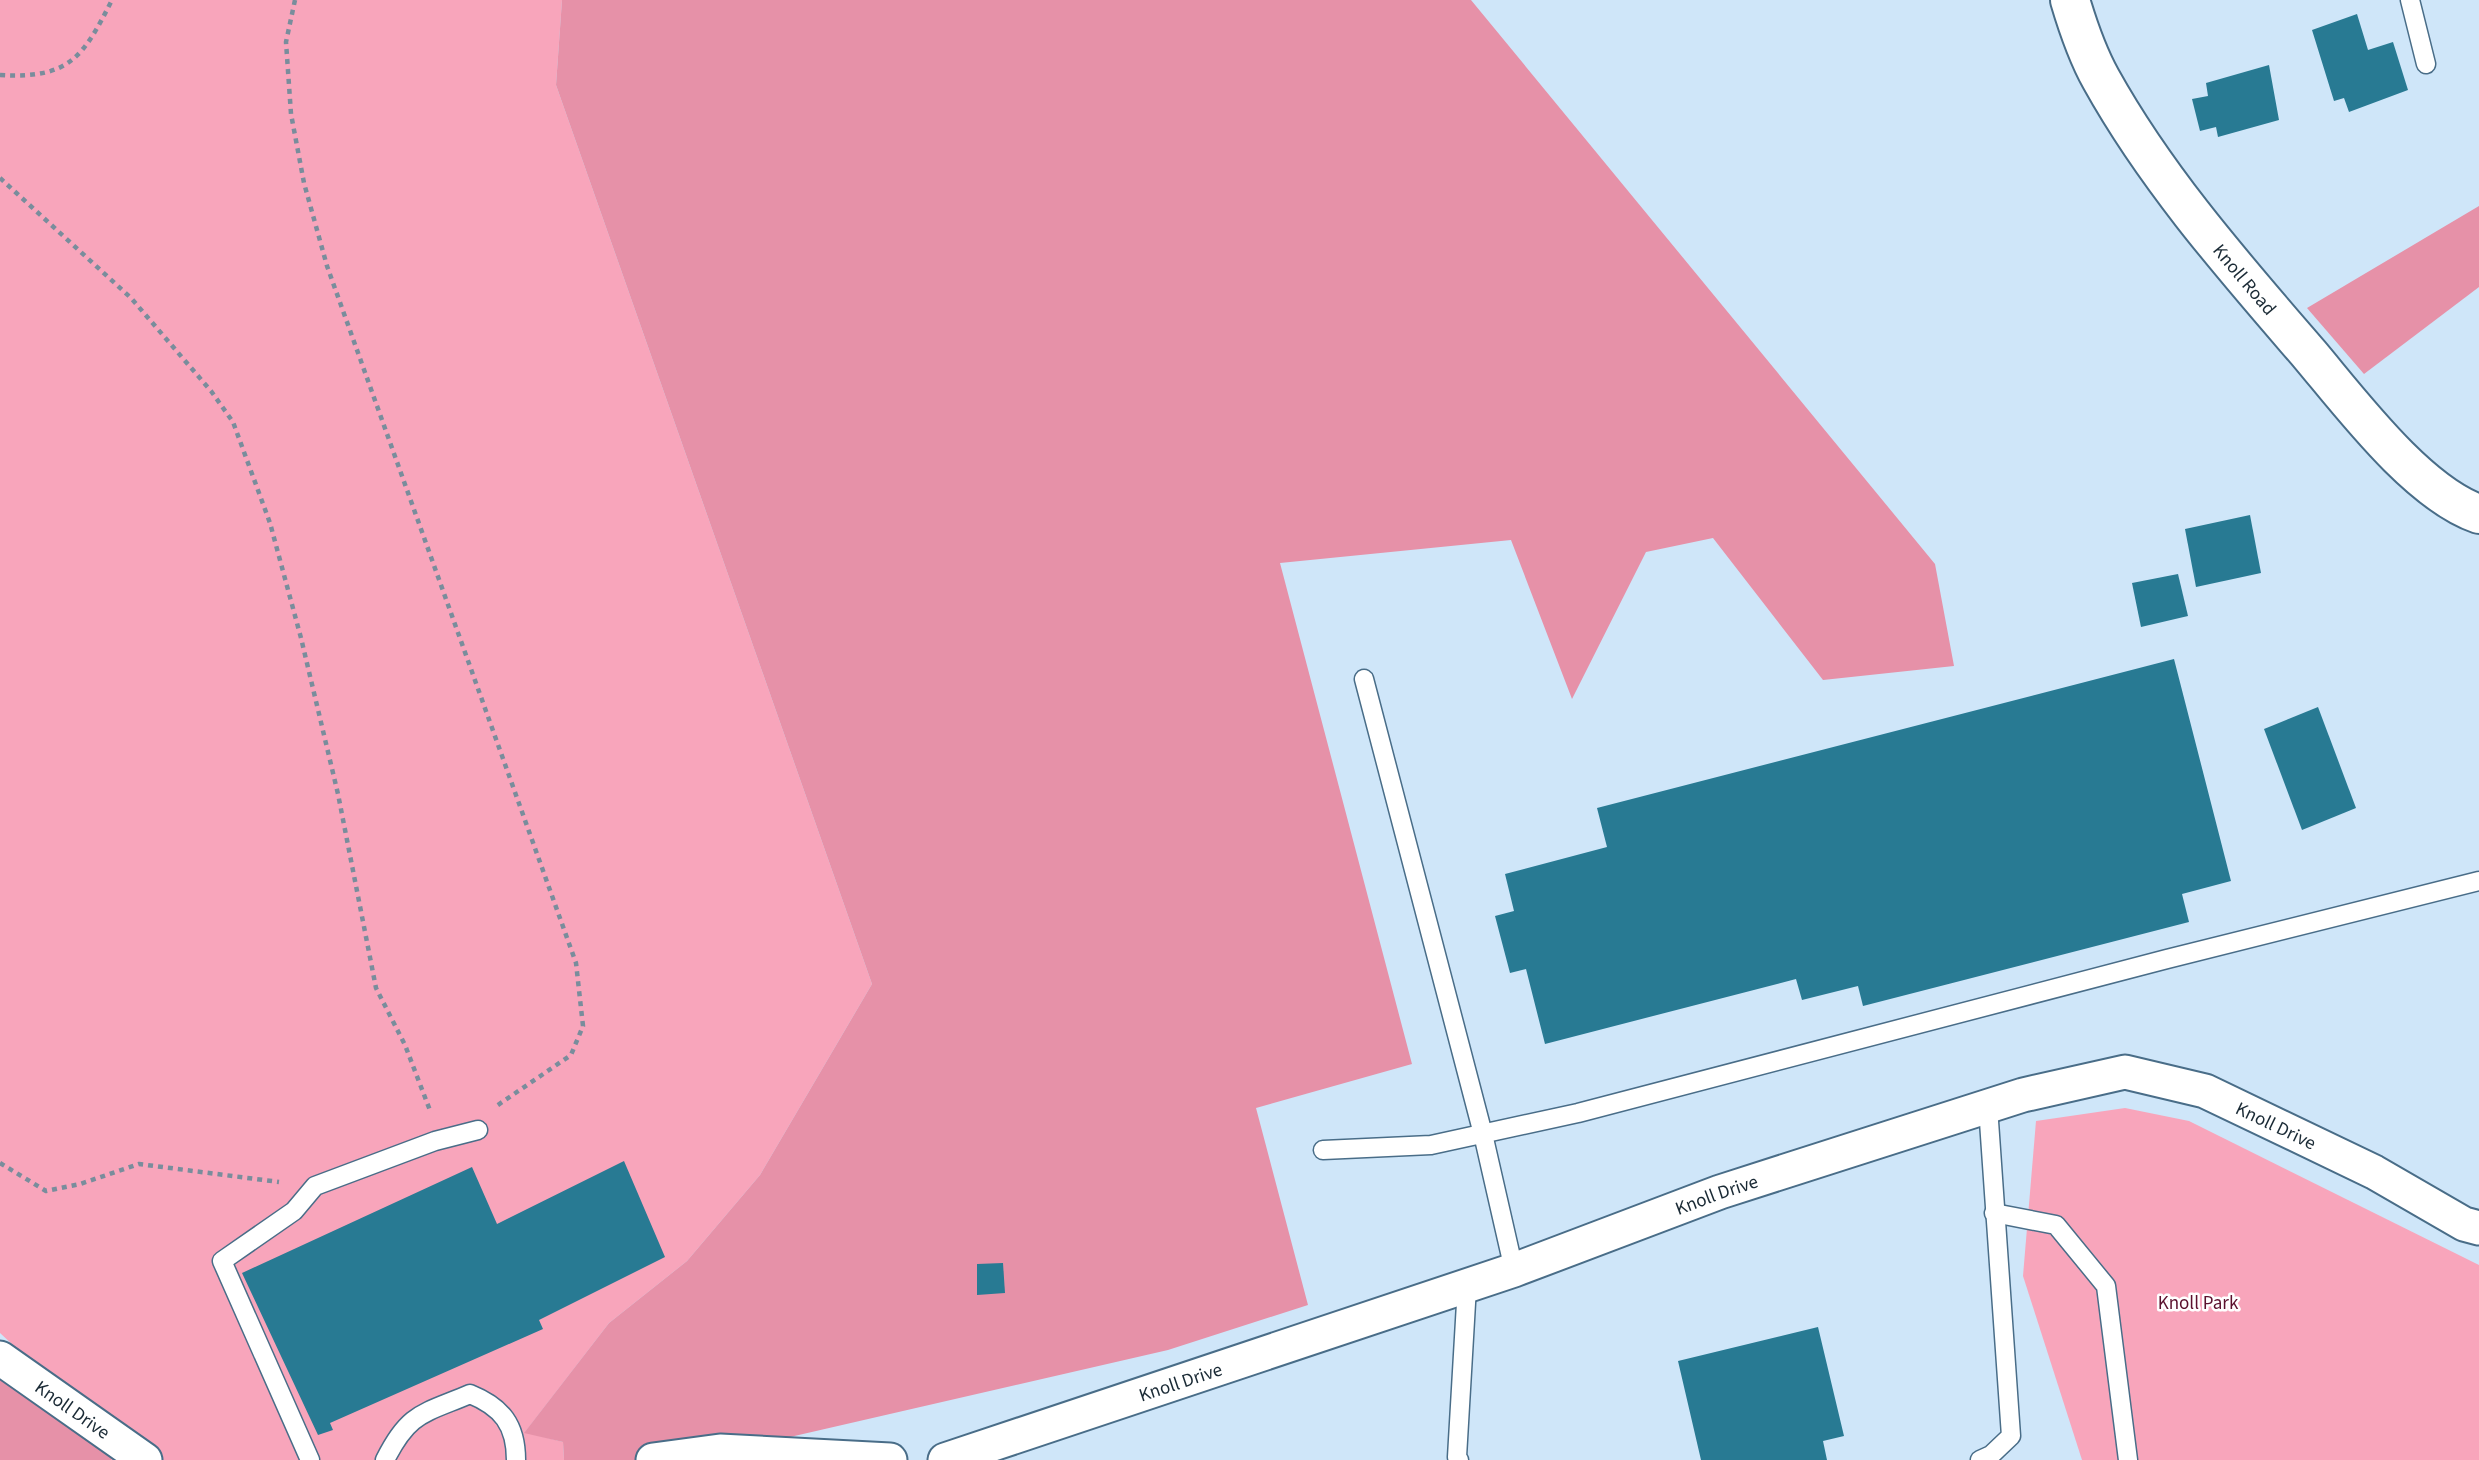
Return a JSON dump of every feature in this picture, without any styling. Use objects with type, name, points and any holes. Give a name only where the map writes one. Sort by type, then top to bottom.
[{"type":"street","name":"Knoll Road","points":[[2070,0],[2079,30],[2101,79],[2158,169],[2224,254],[2364,418],[2407,463],[2433,489],[2465,509],[2479,514]]},
{"type":"street","name":"Knoll Drive","points":[[945,1460],[1514,1270],[1720,1192],[2023,1095],[2125,1072],[2205,1091],[2374,1172],[2465,1224],[2479,1228]]},
{"type":"street","name":"Knoll Drive","points":[[0,1358],[145,1460]]},
{"type":"street","points":[[653,1460],[720,1451],[890,1460]]},
{"type":"lane","points":[[2410,0],[2427,64]]},
{"type":"lane","points":[[1364,679],[1483,1134],[1514,1270]]},
{"type":"lane","points":[[1322,1150],[1431,1145],[1578,1113],[2166,959],[2479,881]]},
{"type":"lane","points":[[1980,1460],[1992,1455],[2011,1436],[1988,1107]]},
{"type":"lane","points":[[310,1460],[222,1261],[294,1211],[315,1186],[435,1141],[478,1130]]},
{"type":"lane","points":[[1994,1213],[2056,1224],[2106,1286],[2128,1460]]},
{"type":"lane","points":[[1459,1460],[1467,1286]]},
{"type":"lane","points":[[385,1460],[400,1431],[416,1416],[470,1394],[495,1404],[516,1437],[516,1460]]},
{"type":"path","points":[[0,75],[22,77],[65,66],[89,46],[112,0]]},
{"type":"path","points":[[295,0],[286,43],[291,114],[304,183],[327,266],[576,963],[583,1026],[571,1055],[496,1106],[478,1130]]},
{"type":"path","points":[[0,178],[131,298],[211,391],[233,422],[271,523],[301,638],[338,794],[376,988],[414,1067],[430,1111],[435,1141]]},
{"type":"path","points":[[0,1163],[46,1191],[80,1184],[139,1164],[315,1186]]},
{"type":"green space","points":[[0,0],[562,0],[556,85],[872,984],[760,1175],[687,1261],[609,1323],[525,1432],[563,1442],[564,1460],[111,1460],[115,1439],[0,1333]]},
{"type":"green space","name":"Knoll Park","points":[[2125,1108],[2189,1121],[2479,1265],[2479,1460],[2082,1460],[2023,1276],[2036,1121]]},
{"type":"shaded area","points":[[562,0],[1471,0],[1935,564],[1954,666],[1823,680],[1713,538],[1646,552],[1572,699],[1511,540],[1280,563],[1412,1064],[1256,1108],[1308,1305],[1168,1350],[777,1440],[780,1460],[564,1460],[563,1442],[524,1433],[609,1323],[687,1261],[760,1175],[872,984],[556,85]]},
{"type":"shaded area","points":[[2479,206],[2479,287],[2364,374],[2307,308]]},
{"type":"shaded area","points":[[0,1377],[115,1439],[111,1460],[0,1460]]},
{"type":"building","points":[[2357,14],[2368,50],[2393,42],[2408,90],[2349,112],[2344,98],[2334,101],[2312,30]]},
{"type":"building","points":[[2269,65],[2279,120],[2218,137],[2216,127],[2200,131],[2192,99],[2208,96],[2206,83]]},
{"type":"building","points":[[2250,515],[2261,573],[2196,587],[2185,529]]},
{"type":"building","points":[[2178,574],[2188,616],[2141,627],[2132,583]]},
{"type":"building","points":[[2174,659],[2231,881],[2182,894],[2189,922],[1863,1006],[1858,986],[1802,1000],[1796,979],[1545,1044],[1526,969],[1510,973],[1495,916],[1514,911],[1505,874],[1607,847],[1597,808]]},
{"type":"building","points":[[2318,707],[2356,808],[2302,830],[2264,729]]},
{"type":"building","points":[[624,1161],[665,1257],[539,1320],[543,1329],[330,1423],[333,1430],[318,1435],[242,1273],[472,1167],[497,1224]]},
{"type":"building","points":[[1003,1263],[1005,1293],[977,1295],[977,1264]]},
{"type":"building","points":[[1818,1327],[1844,1436],[1823,1441],[1827,1460],[1701,1460],[1678,1361]]}]
